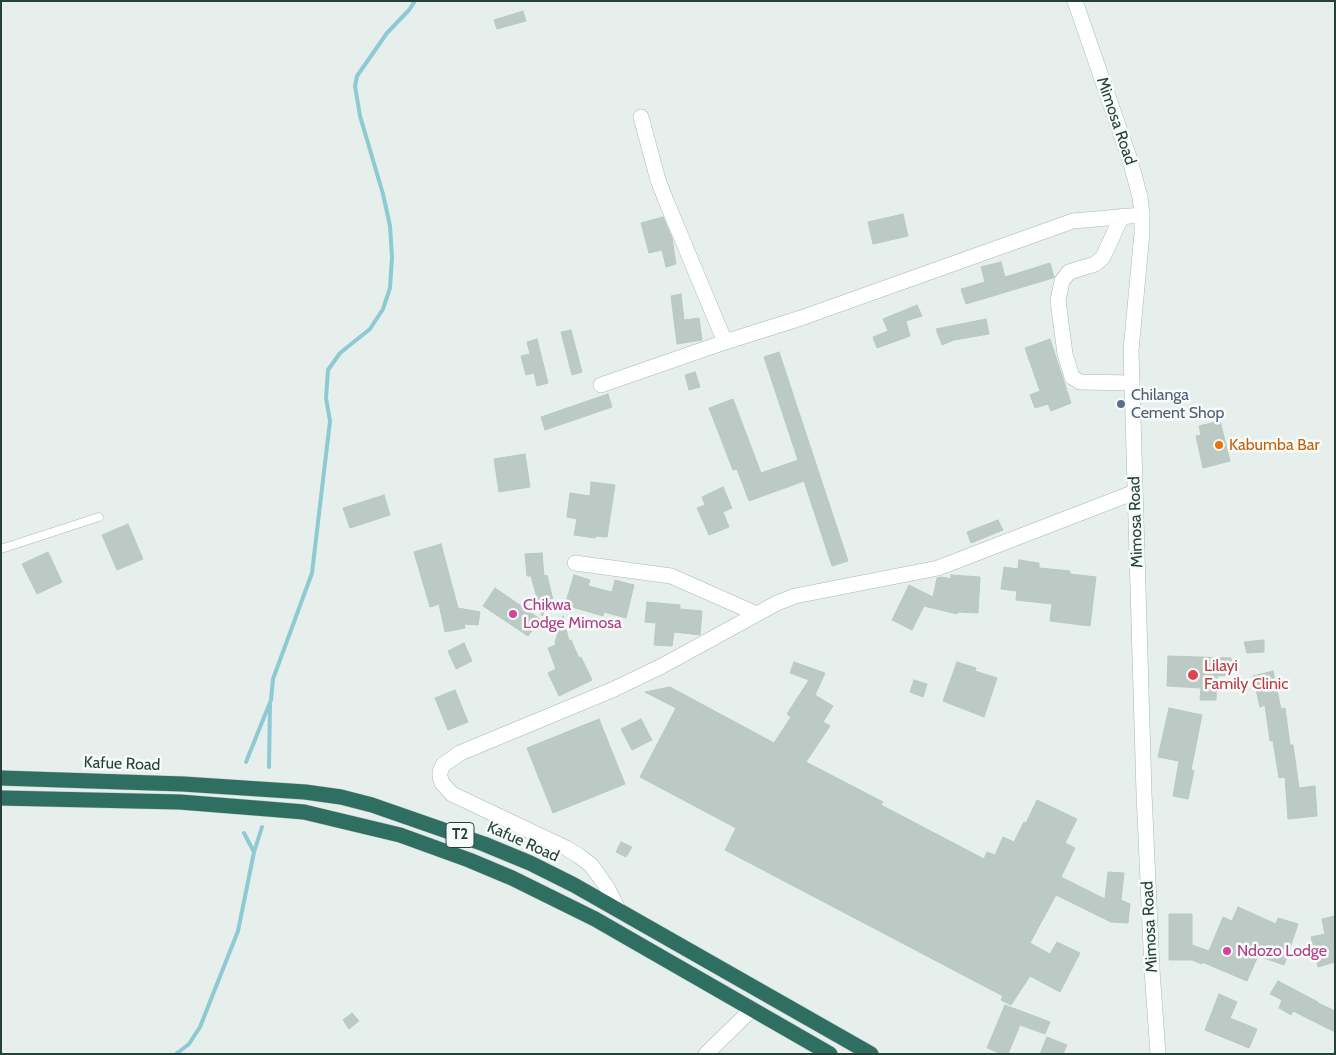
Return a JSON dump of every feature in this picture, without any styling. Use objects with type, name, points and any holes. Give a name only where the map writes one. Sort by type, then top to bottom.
[{"type":"highway","name":"Kafue Road","points":[[1,778],[183,784],[305,792],[341,798],[412,818],[484,844],[557,876],[871,1054]]},
{"type":"highway","name":"T2","points":[[1,798],[180,802],[304,812],[400,835],[468,860],[544,894],[602,924],[830,1054]]},
{"type":"street","name":"Mimosa Road","points":[[1075,1],[1130,160],[1140,197],[1142,215],[1132,350],[1132,383],[1144,802],[1158,1054]]},
{"type":"street","points":[[641,117],[658,180],[725,342]]},
{"type":"street","points":[[601,385],[801,318],[1073,220],[1142,215]]},
{"type":"street","points":[[1122,216],[1103,257],[1095,264],[1069,272],[1062,281],[1058,300],[1065,354],[1069,369],[1075,379],[1080,382],[1132,383]]},
{"type":"street","points":[[618,910],[608,889],[585,861],[566,848],[452,794],[442,783],[440,772],[448,760],[460,752],[612,690],[662,666],[794,596],[938,568],[1135,492]]},
{"type":"street","points":[[575,563],[670,576],[757,614]]},
{"type":"street","points":[[706,1054],[752,1009]]},
{"type":"lane","points":[[1,549],[99,517]]},
{"type":"building","points":[[523,11],[526,21],[497,29],[494,20]]},
{"type":"building","points":[[903,214],[908,236],[873,244],[868,222]]},
{"type":"building","points":[[663,217],[672,238],[676,264],[666,267],[662,250],[649,253],[641,223]]},
{"type":"building","points":[[1001,262],[1005,277],[1050,263],[1054,277],[966,304],[961,289],[985,282],[981,267]]},
{"type":"building","points":[[681,294],[684,320],[699,318],[702,340],[677,344],[671,296]]},
{"type":"building","points":[[917,305],[922,316],[906,321],[910,336],[877,348],[873,337],[888,331],[883,319]]},
{"type":"building","points":[[986,319],[989,334],[954,340],[942,345],[936,329]]},
{"type":"building","points":[[571,330],[582,372],[572,375],[561,332]]},
{"type":"building","points":[[537,339],[548,383],[537,386],[534,373],[526,375],[521,356],[530,354],[527,342]]},
{"type":"building","points":[[1050,339],[1071,403],[1051,411],[1048,404],[1035,408],[1030,395],[1040,391],[1025,348]]},
{"type":"building","points":[[779,352],[848,561],[832,566],[804,481],[749,501],[737,469],[733,470],[709,408],[733,399],[761,473],[798,460],[764,357]]},
{"type":"building","points":[[695,372],[700,387],[689,390],[685,375]]},
{"type":"building","points":[[608,394],[612,407],[545,430],[541,417]]},
{"type":"building","points":[[1220,421],[1230,461],[1203,468],[1196,436],[1201,435],[1199,426]]},
{"type":"building","points":[[525,454],[530,487],[499,492],[494,459]]},
{"type":"building","points":[[591,482],[615,485],[607,537],[596,536],[595,538],[574,535],[577,519],[567,517],[570,493],[590,496]]},
{"type":"building","points":[[723,487],[732,508],[723,512],[729,527],[709,535],[697,508],[705,505],[702,497]]},
{"type":"building","points":[[384,495],[390,515],[350,528],[343,508]]},
{"type":"building","points":[[998,520],[1003,530],[971,543],[967,532]]},
{"type":"building","points":[[128,524],[143,559],[117,570],[102,535]]},
{"type":"building","points":[[441,544],[458,608],[480,612],[478,625],[464,624],[465,628],[445,632],[439,604],[430,607],[414,552]]},
{"type":"building","points":[[48,552],[62,582],[37,594],[22,564]]},
{"type":"building","points":[[542,553],[544,576],[547,575],[553,600],[542,616],[531,576],[527,576],[525,554]]},
{"type":"building","points":[[1019,560],[1039,563],[1039,568],[1070,571],[1070,574],[1096,577],[1090,626],[1050,621],[1052,604],[1016,600],[1017,591],[1001,589],[1004,567],[1018,569]]},
{"type":"building","points":[[574,575],[590,580],[588,586],[612,592],[615,580],[634,585],[626,618],[604,612],[603,616],[565,605]]},
{"type":"building","points":[[951,575],[980,577],[978,613],[958,612],[957,614],[924,606],[912,630],[892,620],[909,585],[933,597],[937,578],[951,579]]},
{"type":"building","points":[[495,588],[540,619],[528,636],[483,606]]},
{"type":"building","points":[[647,602],[680,605],[680,609],[702,611],[700,635],[674,632],[672,646],[654,645],[656,623],[645,622]]},
{"type":"building","points":[[563,616],[569,641],[571,640],[592,680],[559,696],[548,673],[556,669],[548,648],[556,645],[555,642]]},
{"type":"building","points":[[1264,640],[1264,652],[1247,653],[1244,642]]},
{"type":"building","points":[[464,643],[472,661],[456,669],[448,651]]},
{"type":"building","points":[[1168,656],[1231,658],[1232,675],[1217,676],[1216,700],[1200,700],[1201,688],[1167,686]]},
{"type":"building","points":[[794,662],[825,673],[815,695],[833,706],[823,722],[830,726],[806,762],[883,802],[881,805],[984,859],[987,852],[995,855],[1003,837],[1014,842],[1037,800],[1077,819],[1065,843],[1075,848],[1061,877],[1105,899],[1108,872],[1124,873],[1121,900],[1130,904],[1128,923],[1111,922],[1056,895],[1030,943],[1050,954],[1057,942],[1080,953],[1060,992],[1030,976],[1011,1005],[1001,1000],[1003,996],[725,850],[736,828],[640,777],[676,708],[645,692],[670,687],[774,743],[791,717],[787,714],[809,680],[790,673]]},
{"type":"building","points":[[957,662],[976,668],[975,671],[997,678],[984,717],[943,701]]},
{"type":"building","points":[[1273,671],[1281,709],[1285,708],[1290,745],[1293,745],[1299,788],[1315,786],[1317,816],[1288,819],[1285,777],[1279,778],[1273,741],[1270,741],[1265,705],[1260,707],[1253,676]]},
{"type":"building","points":[[914,680],[927,684],[923,697],[910,692]]},
{"type":"building","points":[[455,690],[468,722],[448,730],[435,698]]},
{"type":"building","points":[[1169,708],[1202,715],[1191,770],[1194,771],[1188,799],[1173,796],[1179,761],[1158,757]]},
{"type":"building","points":[[599,719],[625,784],[553,813],[527,748]]},
{"type":"building","points":[[641,719],[652,740],[632,750],[621,729]]},
{"type":"building","points":[[621,842],[632,847],[626,857],[616,852]]},
{"type":"building","points":[[1238,907],[1276,924],[1278,918],[1298,924],[1284,965],[1258,956],[1247,981],[1202,962],[1202,964],[1192,960],[1169,960],[1169,914],[1192,914],[1192,945],[1209,951],[1223,917],[1232,921]]},
{"type":"building","points":[[1335,916],[1335,962],[1318,967],[1311,937],[1325,934],[1322,919]]},
{"type":"building","points":[[1278,981],[1335,1011],[1335,1032],[1293,1011],[1291,1015],[1279,1008],[1282,1000],[1270,994]]},
{"type":"building","points":[[1219,994],[1237,1002],[1230,1018],[1257,1029],[1249,1048],[1205,1030]]},
{"type":"building","points":[[1005,1005],[1050,1022],[1045,1034],[1020,1025],[1008,1054],[1002,1054],[987,1048]]},
{"type":"building","points":[[352,1013],[359,1021],[349,1029],[343,1020]]},
{"type":"building","points":[[1047,1037],[1067,1045],[1063,1054],[1040,1054]]},
{"type":"waterway","points":[[246,762],[271,700],[273,679],[312,573],[330,421],[326,398],[328,370],[340,353],[370,329],[383,309],[390,288],[392,257],[390,226],[383,194],[360,116],[355,86],[357,76],[387,33],[415,1]]},
{"type":"waterway","points":[[269,767],[270,704]]},
{"type":"waterway","points":[[254,852],[262,827]]},
{"type":"waterway","points":[[176,1054],[189,1044],[200,1027],[238,931],[254,852],[244,833]]},
{"type":"place","name":"Chilanga Cement Shop","points":[[1121,404]]},
{"type":"place","name":"Kabumba Bar","points":[[1219,445]]},
{"type":"place","name":"Chikwa Lodge Mimosa","points":[[513,614]]},
{"type":"place","name":"Lilayi Family Clinic","points":[[1193,675]]},
{"type":"place","name":"Ndozo Lodge","points":[[1227,951]]}]
